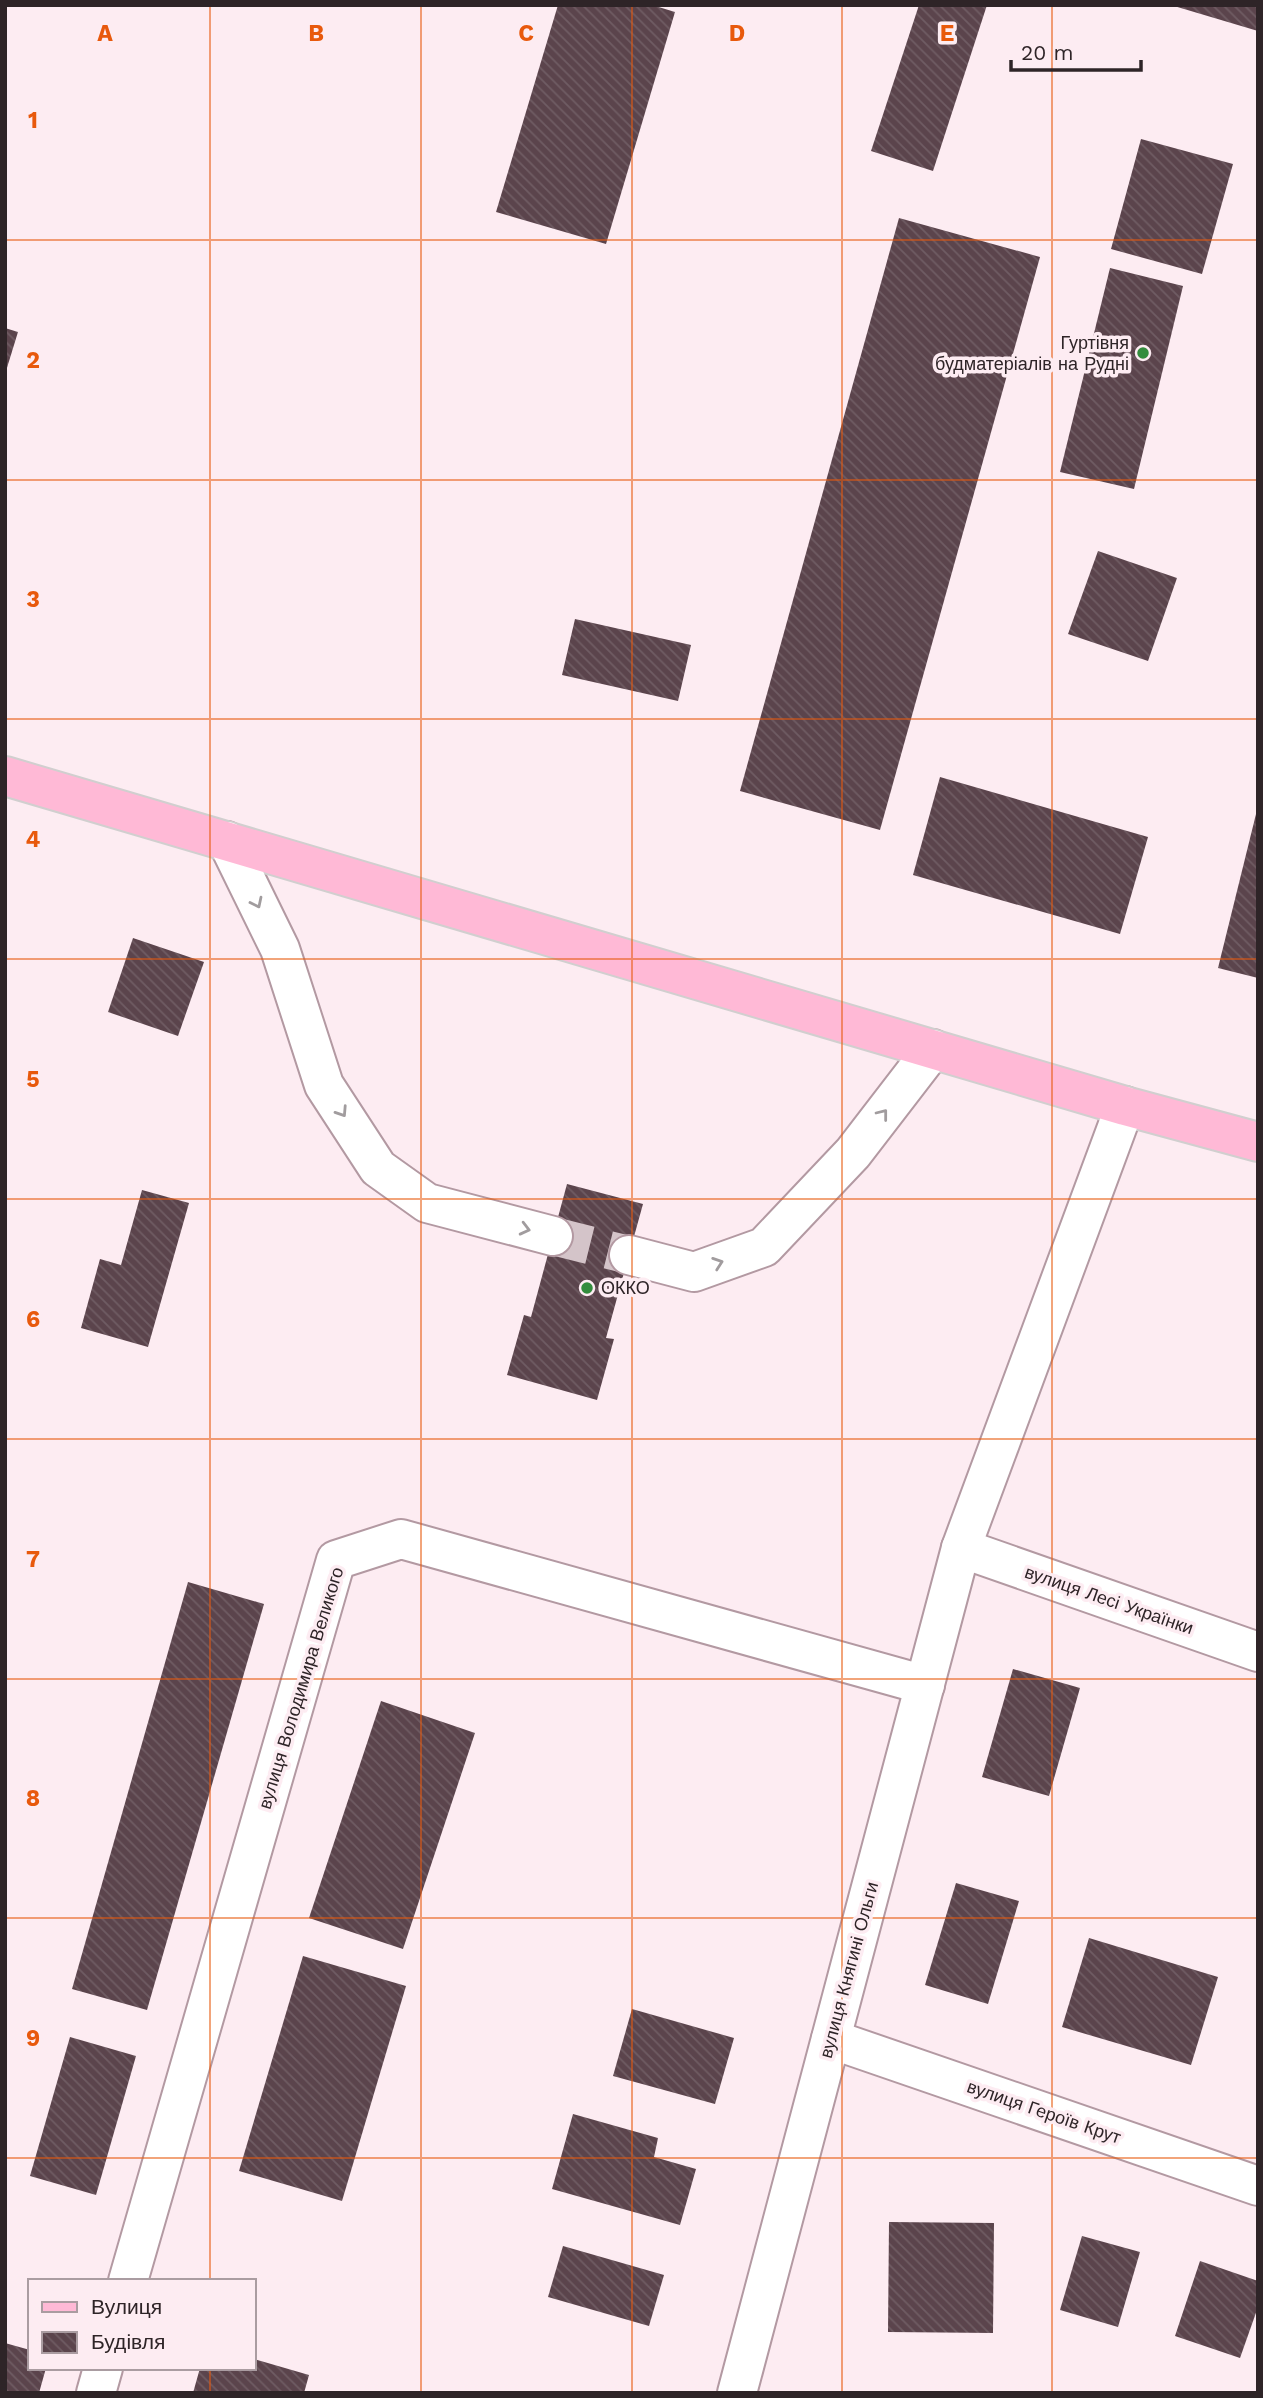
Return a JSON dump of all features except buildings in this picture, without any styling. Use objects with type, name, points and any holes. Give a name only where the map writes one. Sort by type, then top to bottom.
[{"type":"main road","points":[[5,776],[1125,1106],[1258,1142]]},
{"type":"street","points":[[228,841],[279,949],[324,1085],[379,1168],[427,1203],[553,1236]]},
{"type":"street","points":[[629,1255],[694,1272],[764,1247],[853,1153],[933,1049]]},
{"type":"street","name":"вулиця Княгині Ольги","points":[[737,2393],[961,1548],[1125,1106]]},
{"type":"street","name":"вулиця Володимира Великого","points":[[129,2279],[336,1560],[401,1539],[925,1685]]},
{"type":"street","name":"вулиця Лесі Українки","points":[[961,1548],[1258,1653]]},
{"type":"street","name":"вулиця Героїв Крут","points":[[831,2039],[1258,2186]]},
{"type":"street","points":[[96,2393],[102,2370]]},
{"type":"tunnel","points":[[553,1236],[629,1255]]},
{"type":"place","name":"Гуртівня будматеріалів на Рудні","points":[[1143,353]]},
{"type":"place","name":"ОККО","points":[[587,1288]]}]
